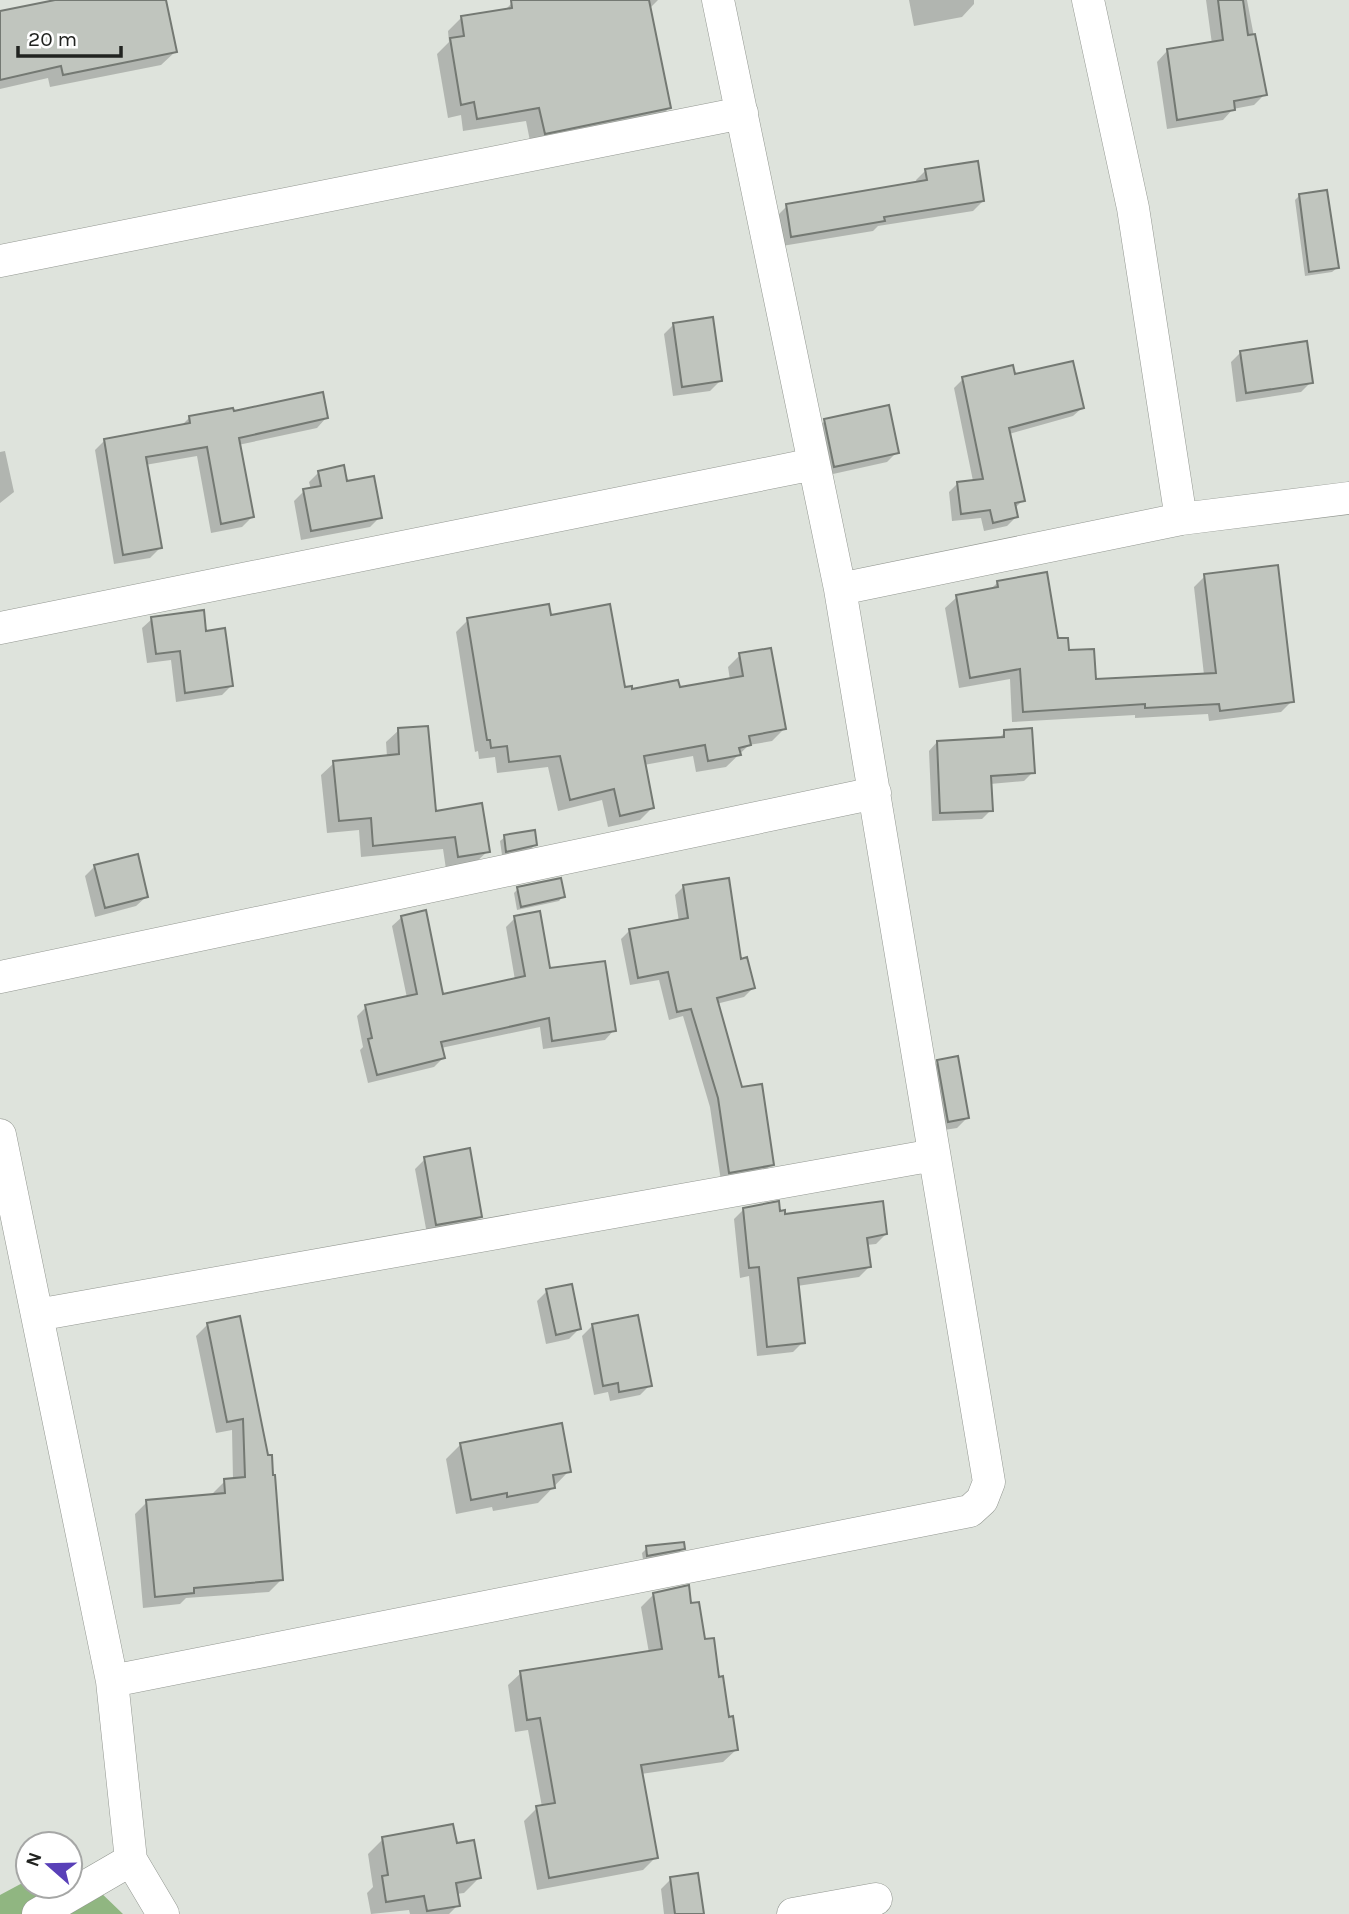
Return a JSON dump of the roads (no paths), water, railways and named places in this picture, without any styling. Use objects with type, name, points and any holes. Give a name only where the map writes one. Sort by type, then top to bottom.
[{"type":"street","points":[[112,1681],[970,1511],[982,1500],[989,1482],[840,589],[719,0]]},
{"type":"street","points":[[1088,0],[1133,208],[1181,519]]},
{"type":"street","points":[[0,261],[742,113]]},
{"type":"street","points":[[0,628],[814,464]]},
{"type":"street","points":[[840,589],[1181,519],[1349,498]]},
{"type":"street","points":[[0,977],[875,793]]},
{"type":"street","points":[[0,1135],[112,1681],[131,1860],[163,1914]]},
{"type":"street","points":[[37,1315],[934,1155]]},
{"type":"street","points":[[38,1914],[131,1860]]},
{"type":"street","points":[[793,1914],[876,1899]]}]
